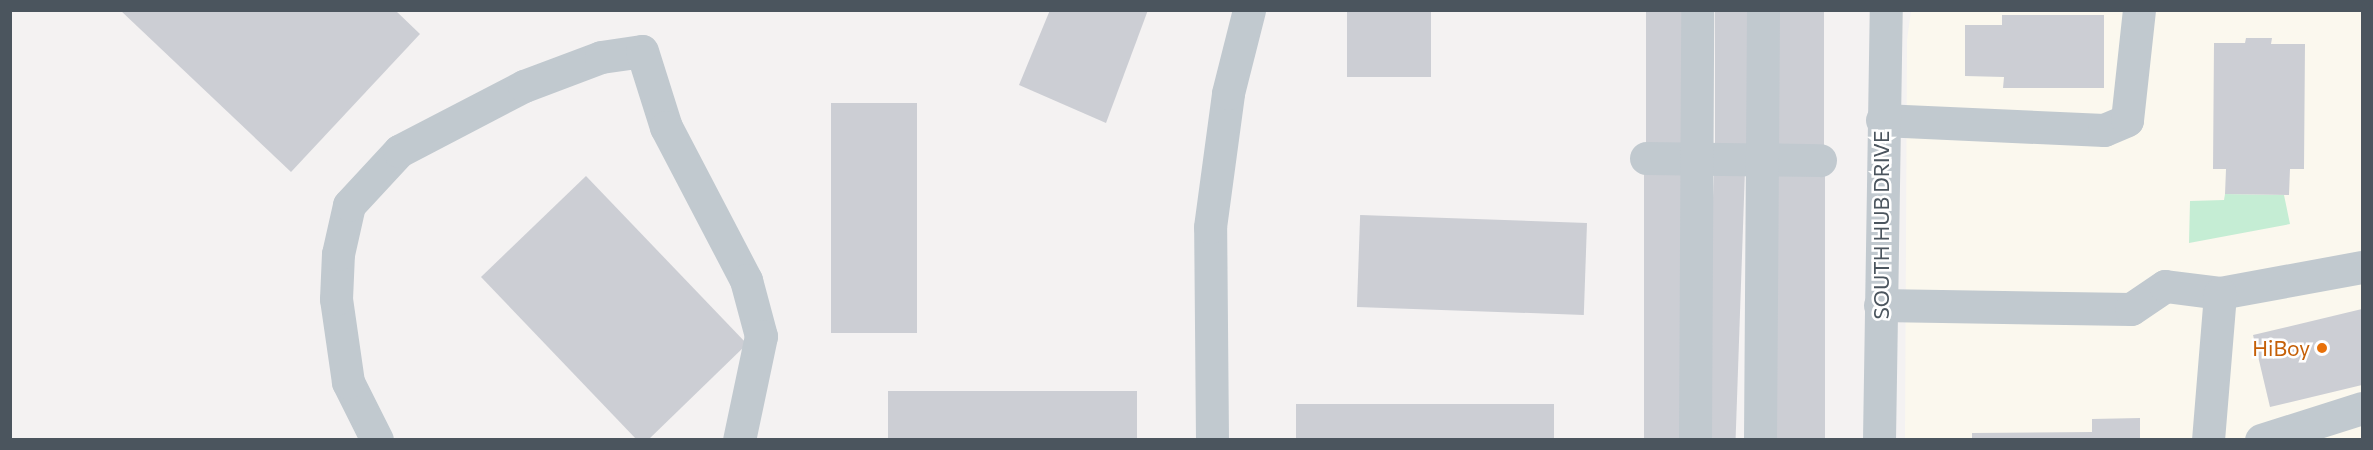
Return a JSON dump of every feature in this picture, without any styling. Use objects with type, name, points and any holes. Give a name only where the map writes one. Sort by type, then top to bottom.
[{"type":"street","points":[[1212,440],[1210,227],[1228,93],[1249,10]]},
{"type":"street","points":[[1695,440],[1697,10]]},
{"type":"street","points":[[1760,440],[1763,10]]},
{"type":"street","name":"SOUTH HUB DRIVE","points":[[1879,440],[1882,120],[1886,10]]},
{"type":"street","points":[[1882,120],[2104,130],[2127,120],[2139,10]]},
{"type":"street","points":[[377,440],[348,382],[336,299],[338,254],[349,205],[399,151],[461,118],[524,86],[601,57],[642,51],[666,127],[746,280],[761,336],[739,440]]},
{"type":"street","points":[[1646,158],[1820,160]]},
{"type":"street","points":[[1880,305],[2131,309],[2165,286],[2220,293],[2362,267]]},
{"type":"street","points":[[2208,440],[2220,293]]},
{"type":"street","points":[[2261,440],[2362,408]]},
{"type":"shaded area","points":[[1911,11],[2362,11],[2362,439],[1905,440],[1907,40]]},
{"type":"green space","points":[[2225,194],[2284,195],[2290,224],[2189,243],[2190,201],[2224,200]]},
{"type":"building","points":[[120,10],[395,10],[420,34],[291,172]]},
{"type":"building","points":[[1050,10],[1148,10],[1106,123],[1019,85]]},
{"type":"building","points":[[1347,10],[1431,10],[1431,77],[1347,77]]},
{"type":"building","points":[[1646,10],[1682,10],[1682,148],[1646,148]]},
{"type":"building","points":[[1715,10],[1747,10],[1747,149],[1715,149]]},
{"type":"building","points":[[1778,10],[1824,10],[1824,148],[1778,148]]},
{"type":"building","points":[[2002,15],[2104,15],[2104,88],[2003,88],[2004,77],[1965,76],[1965,25],[2002,25]]},
{"type":"building","points":[[2246,38],[2272,38],[2271,44],[2305,44],[2304,169],[2290,169],[2289,195],[2225,194],[2226,169],[2213,169],[2214,43],[2245,43]]},
{"type":"building","points":[[831,103],[917,103],[917,333],[831,333]]},
{"type":"building","points":[[1714,169],[1745,170],[1736,440],[1705,440]]},
{"type":"building","points":[[1776,170],[1825,170],[1825,440],[1776,440]]},
{"type":"building","points":[[1644,171],[1683,171],[1683,440],[1644,440]]},
{"type":"building","points":[[586,176],[747,344],[648,440],[637,440],[481,277]]},
{"type":"building","points":[[1360,215],[1587,223],[1584,315],[1357,307]]},
{"type":"building","points":[[2362,309],[2362,385],[2270,407],[2253,335]]},
{"type":"building","points":[[888,391],[1137,391],[1137,440],[888,440]]},
{"type":"building","points":[[1296,404],[1554,404],[1554,440],[1296,440]]},
{"type":"building","points":[[2140,418],[2140,440],[1972,440],[1972,433],[2092,432],[2092,419]]},
{"type":"place","name":"HiBoy","points":[[2322,348]]}]
